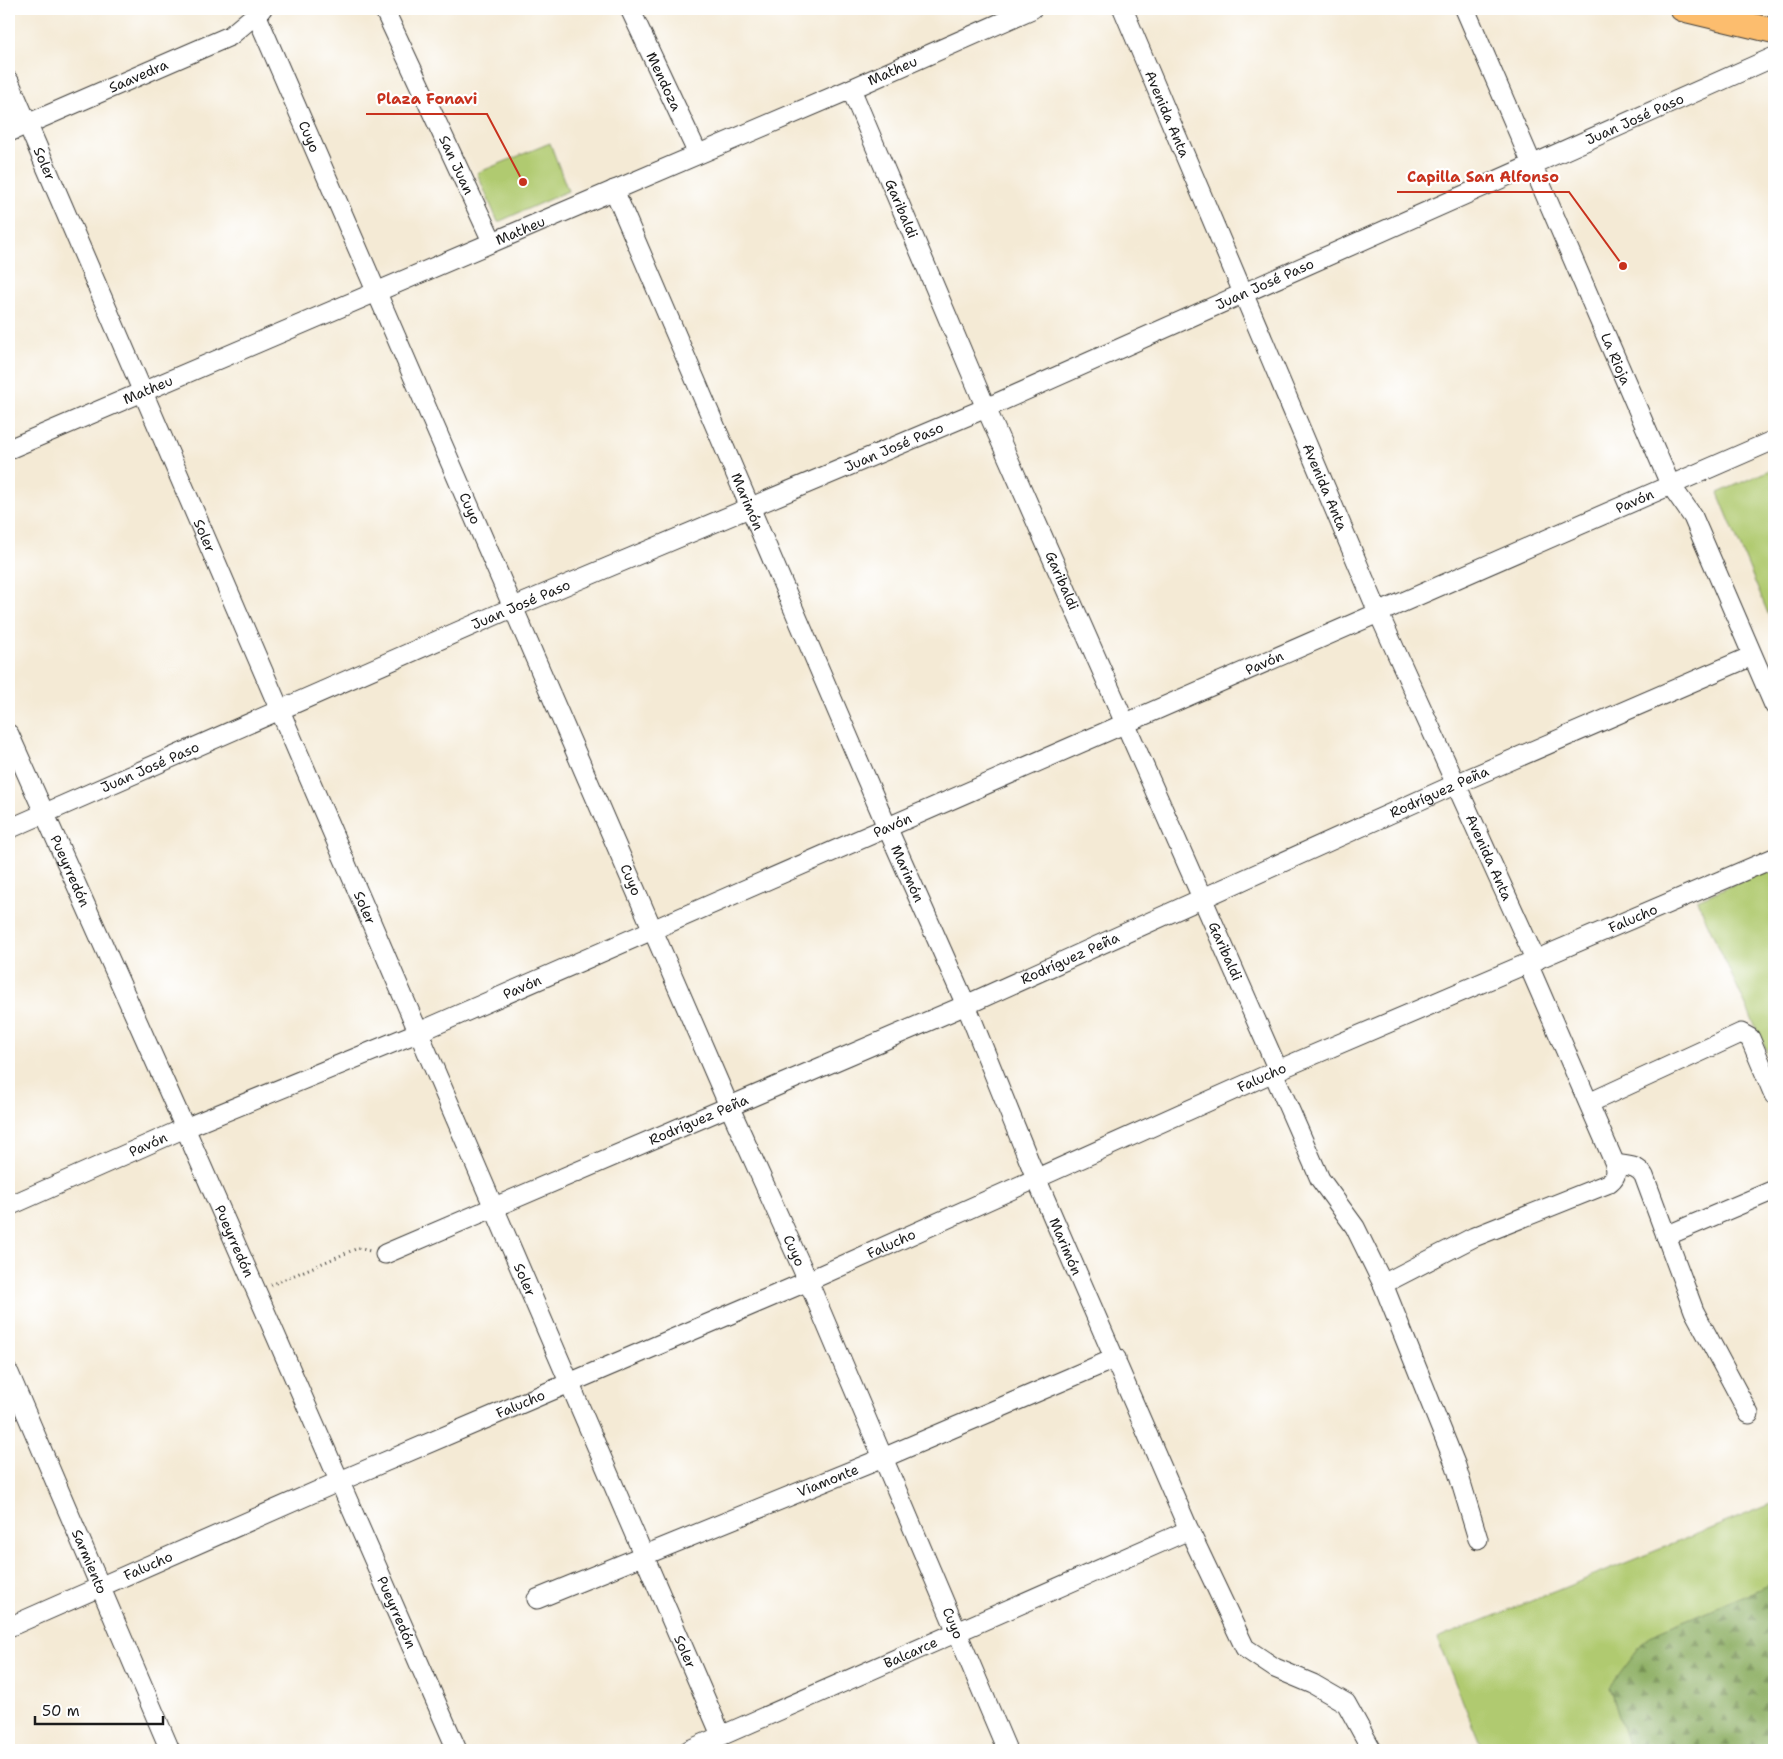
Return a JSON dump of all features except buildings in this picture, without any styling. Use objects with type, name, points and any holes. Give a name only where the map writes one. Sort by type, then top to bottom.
[{"type":"main road","points":[[1682,9],[1774,32]]},
{"type":"street","name":"San Juan","points":[[384,9],[492,241]]},
{"type":"street","name":"Mendoza","points":[[630,9],[698,154]]},
{"type":"street","name":"Matheu","points":[[9,449],[851,89],[1032,9]]},
{"type":"street","name":"Avenida Anta","points":[[1123,9],[1242,295],[1378,612],[1456,784],[1615,1164]]},
{"type":"street","name":"La Rioja","points":[[1466,9],[1670,484],[1693,517],[1774,705]]},
{"type":"street","name":"Saavedra","points":[[9,132],[230,36],[257,10]]},
{"type":"street","name":"Cuyo","points":[[257,10],[729,1106],[808,1280],[1007,1750]]},
{"type":"street","name":"Juan José Paso","points":[[9,829],[514,607],[986,408],[1774,57]]},
{"type":"street","name":"Soler","points":[[9,80],[721,1735]]},
{"type":"street","name":"Garibaldi","points":[[851,89],[986,408],[1275,1071],[1320,1179],[1355,1227],[1383,1284],[1456,1466],[1478,1539]]},
{"type":"street","name":"Marimón","points":[[614,190],[887,827],[966,1005],[1036,1178],[1116,1358],[1189,1530],[1245,1648],[1275,1668],[1312,1684],[1346,1703],[1372,1750]]},
{"type":"street","name":"Pavón","points":[[9,1206],[185,1128],[419,1032],[1774,440]]},
{"type":"street","name":"Rodríguez Peña","points":[[385,1254],[966,1005],[1456,784],[1752,656]]},
{"type":"street","name":"Pueyrredón","points":[[9,734],[43,814],[185,1128],[457,1750]]},
{"type":"street","name":"Falucho","points":[[9,1626],[340,1480],[571,1383],[808,1280],[1275,1071],[1532,963],[1774,858]]},
{"type":"street","points":[[1589,1103],[1741,1033],[1750,1038],[1774,1095]]},
{"type":"street","points":[[1383,1284],[1474,1238],[1607,1184],[1613,1180],[1617,1173],[1615,1164],[1641,1170],[1694,1311],[1749,1414]]},
{"type":"street","points":[[1666,1236],[1774,1190]]},
{"type":"street","name":"Viamonte","points":[[537,1599],[643,1554],[883,1458],[1116,1358]]},
{"type":"street","name":"Sarmiento","points":[[9,1373],[170,1750]]},
{"type":"street","name":"Balcarce","points":[[689,1750],[1189,1530]]},
{"type":"path","points":[[256,1291],[358,1248],[385,1254]]},
{"type":"green space","points":[[550,143],[568,191],[498,222],[477,173]]},
{"type":"green space","points":[[1774,468],[1774,628],[1718,493]]},
{"type":"green space","points":[[1774,867],[1774,1067],[1697,900]]},
{"type":"green space","points":[[1774,1503],[1774,1750],[1483,1750],[1437,1639]]},
{"type":"green space","points":[[1774,1583],[1774,1750],[1624,1750],[1628,1745],[1610,1687],[1649,1635]]},
{"type":"place","name":"Plaza Fonavi","points":[[523,182]]},
{"type":"place","name":"Capilla San Alfonso","points":[[1623,266]]}]
